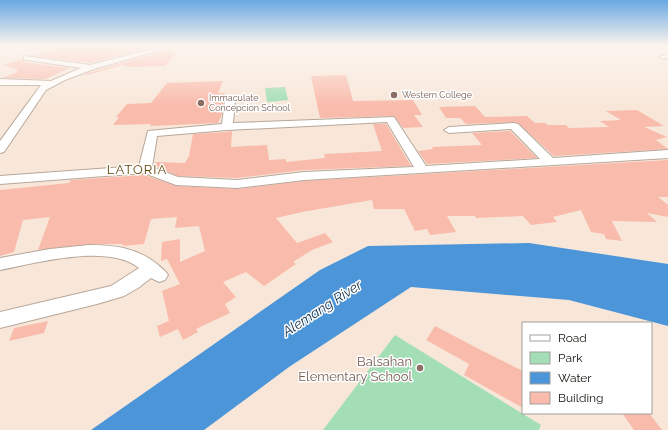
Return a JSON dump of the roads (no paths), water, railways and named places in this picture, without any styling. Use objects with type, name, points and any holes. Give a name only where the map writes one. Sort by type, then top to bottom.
[{"type":"street","points":[[83,66],[90,67]]},
{"type":"street","points":[[0,149],[43,88],[93,66]]},
{"type":"street","points":[[0,82],[50,84]]},
{"type":"street","points":[[227,127],[230,100]]},
{"type":"street","points":[[145,169],[152,133],[227,127],[390,119],[422,170]]},
{"type":"street","points":[[449,130],[514,126],[550,162]]},
{"type":"street","points":[[0,180],[145,169],[176,181],[237,184],[304,176],[668,154]]},
{"type":"street","points":[[0,264],[96,250],[114,252],[136,258],[155,272],[117,291],[0,320]]},
{"type":"water","name":"Alemang River","points":[[529,243],[668,264],[668,326],[569,300],[411,287],[289,367],[204,430],[91,430],[320,270],[368,246]]},
{"type":"place","name":"Western College","points":[[394,95]]},
{"type":"place","name":"Immaculate Concepcion School","points":[[201,103]]},
{"type":"place","name":"Balsahan Elementary School","points":[[420,368]]},
{"type":"district","name":"LATORIA","points":[[137,169]]}]
